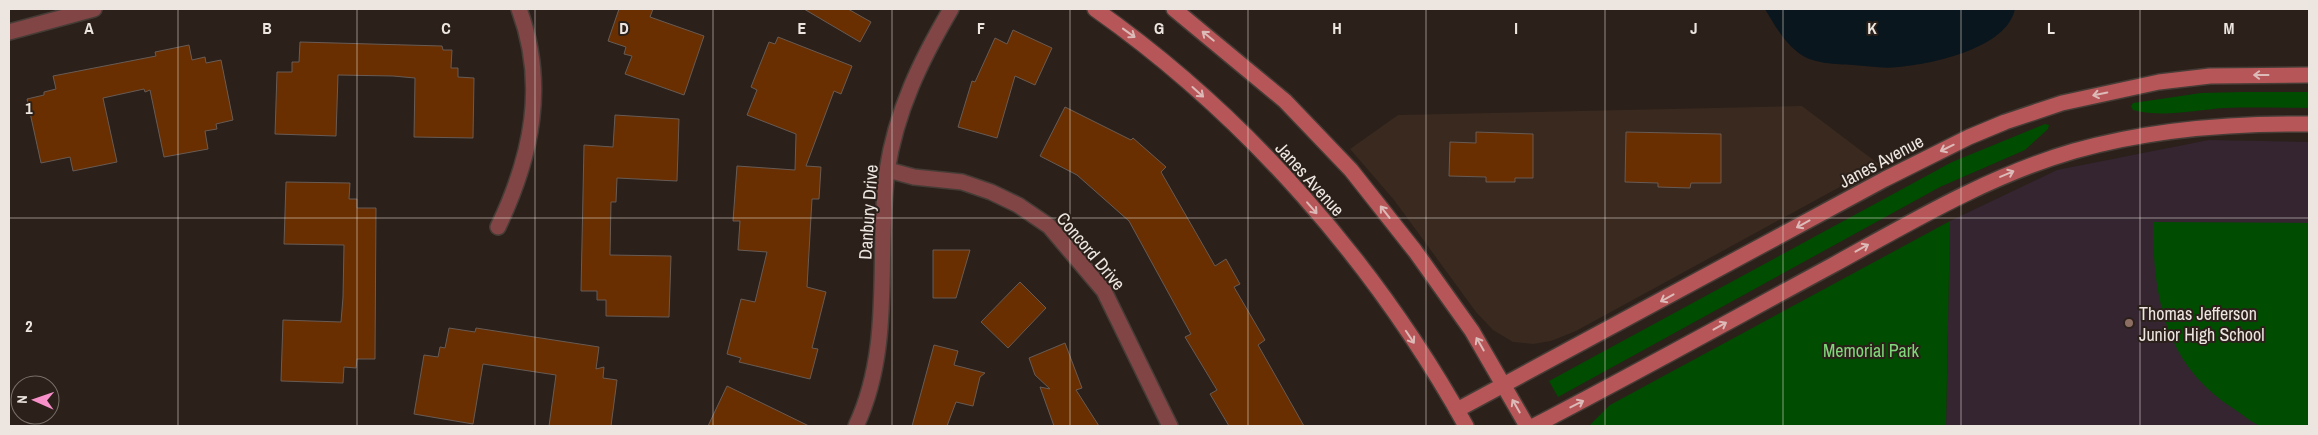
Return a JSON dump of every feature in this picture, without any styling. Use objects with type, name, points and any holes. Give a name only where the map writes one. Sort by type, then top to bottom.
[{"type":"street","points":[[9,32],[94,9]]},
{"type":"street","points":[[498,226],[515,191],[528,147],[534,101],[533,59],[519,9]]},
{"type":"street","name":"Danbury Drive","points":[[856,426],[868,392],[879,344],[883,296],[883,216],[895,131],[908,90],[930,44],[951,9]]},
{"type":"street","name":"Janes Avenue","points":[[1095,9],[1132,35],[1197,90],[1284,175],[1353,256],[1375,286],[1466,426]]},
{"type":"street","name":"Janes Avenue","points":[[1174,9],[1285,101],[1351,170],[1415,251],[1472,331],[1504,386]]},
{"type":"street","name":"Janes Avenue","points":[[1457,410],[1885,179],[1969,137],[2005,122],[2062,103],[2159,82],[2210,76],[2309,76]]},
{"type":"street","points":[[1534,426],[1911,221],[2011,172],[2075,151],[2157,132],[2210,126],[2309,124]]},
{"type":"street","name":"Concord Drive","points":[[888,170],[914,177],[962,182],[991,192],[1018,205],[1049,226],[1104,291],[1170,426]]},
{"type":"street","points":[[1504,386],[1528,426]]},
{"type":"shaded area","points":[[1765,9],[2015,9],[2009,23],[1998,34],[1984,44],[1967,52],[1930,62],[1887,68],[1825,63],[1812,60],[1795,50],[1776,27]]},
{"type":"shaded area","points":[[1802,106],[1880,165],[1576,331],[1551,341],[1533,344],[1513,342],[1493,330],[1476,312],[1394,200],[1350,149],[1398,115]]},
{"type":"shaded area","name":"Thomas Jefferson Junior High School","points":[[2209,140],[2309,142],[2309,426],[1946,426],[1950,221],[2057,170]]},
{"type":"green space","points":[[2309,92],[2309,108],[2225,108],[2179,113],[2156,113],[2133,110],[2131,106],[2133,103],[2201,93]]},
{"type":"green space","points":[[2045,124],[2049,125],[2048,129],[2025,150],[1940,187],[1558,397],[1549,381],[1952,162]]},
{"type":"green space","name":"Memorial Park","points":[[1950,221],[1946,426],[1589,426],[1610,405]]},
{"type":"green space","points":[[2153,222],[2309,223],[2309,426],[2277,428],[2260,426],[2211,391],[2192,372],[2178,351],[2160,303],[2156,277]]},
{"type":"building","points":[[619,9],[653,9],[650,17],[704,36],[684,95],[625,74],[632,56],[624,54],[626,47],[608,41]]},
{"type":"building","points":[[804,9],[848,9],[871,22],[860,42]]},
{"type":"building","points":[[1013,30],[1052,48],[1035,85],[1015,76],[997,138],[958,127],[972,81],[975,82],[995,38],[1007,44]]},
{"type":"building","points":[[778,37],[852,66],[841,94],[834,91],[806,166],[821,167],[819,199],[812,199],[807,287],[826,292],[812,348],[818,349],[810,379],[739,362],[741,358],[727,354],[741,299],[755,302],[767,252],[738,250],[740,221],[733,221],[737,166],[795,170],[796,134],[747,115],[757,90],[751,87],[769,42],[775,44]]},
{"type":"building","points":[[300,42],[442,46],[443,50],[452,50],[451,68],[458,68],[458,77],[474,78],[473,138],[414,137],[415,78],[393,76],[338,75],[336,136],[275,134],[277,72],[292,72],[292,62],[299,62]]},
{"type":"building","points":[[189,45],[192,60],[205,57],[206,63],[221,60],[233,120],[216,124],[217,129],[205,131],[208,149],[164,157],[150,90],[145,92],[144,89],[103,98],[117,162],[73,171],[70,157],[41,163],[27,99],[44,95],[44,92],[56,89],[53,76],[156,56],[155,52]]},
{"type":"building","points":[[1065,107],[1131,140],[1133,138],[1166,167],[1161,172],[1215,266],[1226,259],[1240,284],[1234,287],[1265,340],[1258,345],[1304,426],[1229,426],[1210,394],[1217,390],[1185,337],[1191,334],[1129,221],[1077,175],[1040,156]]},
{"type":"building","points":[[615,115],[679,119],[677,181],[617,178],[616,202],[611,202],[610,255],[671,256],[669,317],[606,316],[606,300],[597,300],[597,291],[581,291],[584,145],[613,147]]},
{"type":"building","points":[[1476,132],[1533,134],[1533,178],[1515,178],[1515,182],[1486,182],[1486,177],[1449,176],[1450,142],[1476,143]]},
{"type":"building","points":[[1626,132],[1721,134],[1721,183],[1691,183],[1690,188],[1658,187],[1658,183],[1625,182]]},
{"type":"building","points":[[286,182],[350,183],[349,199],[357,199],[357,208],[376,208],[375,359],[357,359],[356,368],[344,367],[343,383],[281,381],[283,320],[341,322],[343,297],[344,245],[284,244]]},
{"type":"building","points":[[933,250],[970,250],[956,298],[933,298]]},
{"type":"building","points":[[1020,282],[1046,308],[1008,348],[981,322]]},
{"type":"building","points":[[449,328],[475,332],[476,328],[599,347],[596,369],[604,367],[603,378],[617,380],[611,426],[549,426],[556,375],[483,364],[473,424],[414,414],[424,355],[438,357],[440,347],[445,348]]},
{"type":"building","points":[[1065,343],[1082,388],[1076,390],[1099,426],[1054,426],[1040,387],[1050,389],[1035,375],[1029,358]]},
{"type":"building","points":[[934,345],[958,351],[954,365],[985,373],[980,377],[973,406],[956,402],[947,426],[912,426]]},
{"type":"building","points":[[727,386],[809,426],[708,426]]},
{"type":"place","name":"Thomas Jefferson Junior High School","points":[[2129,323]]}]
